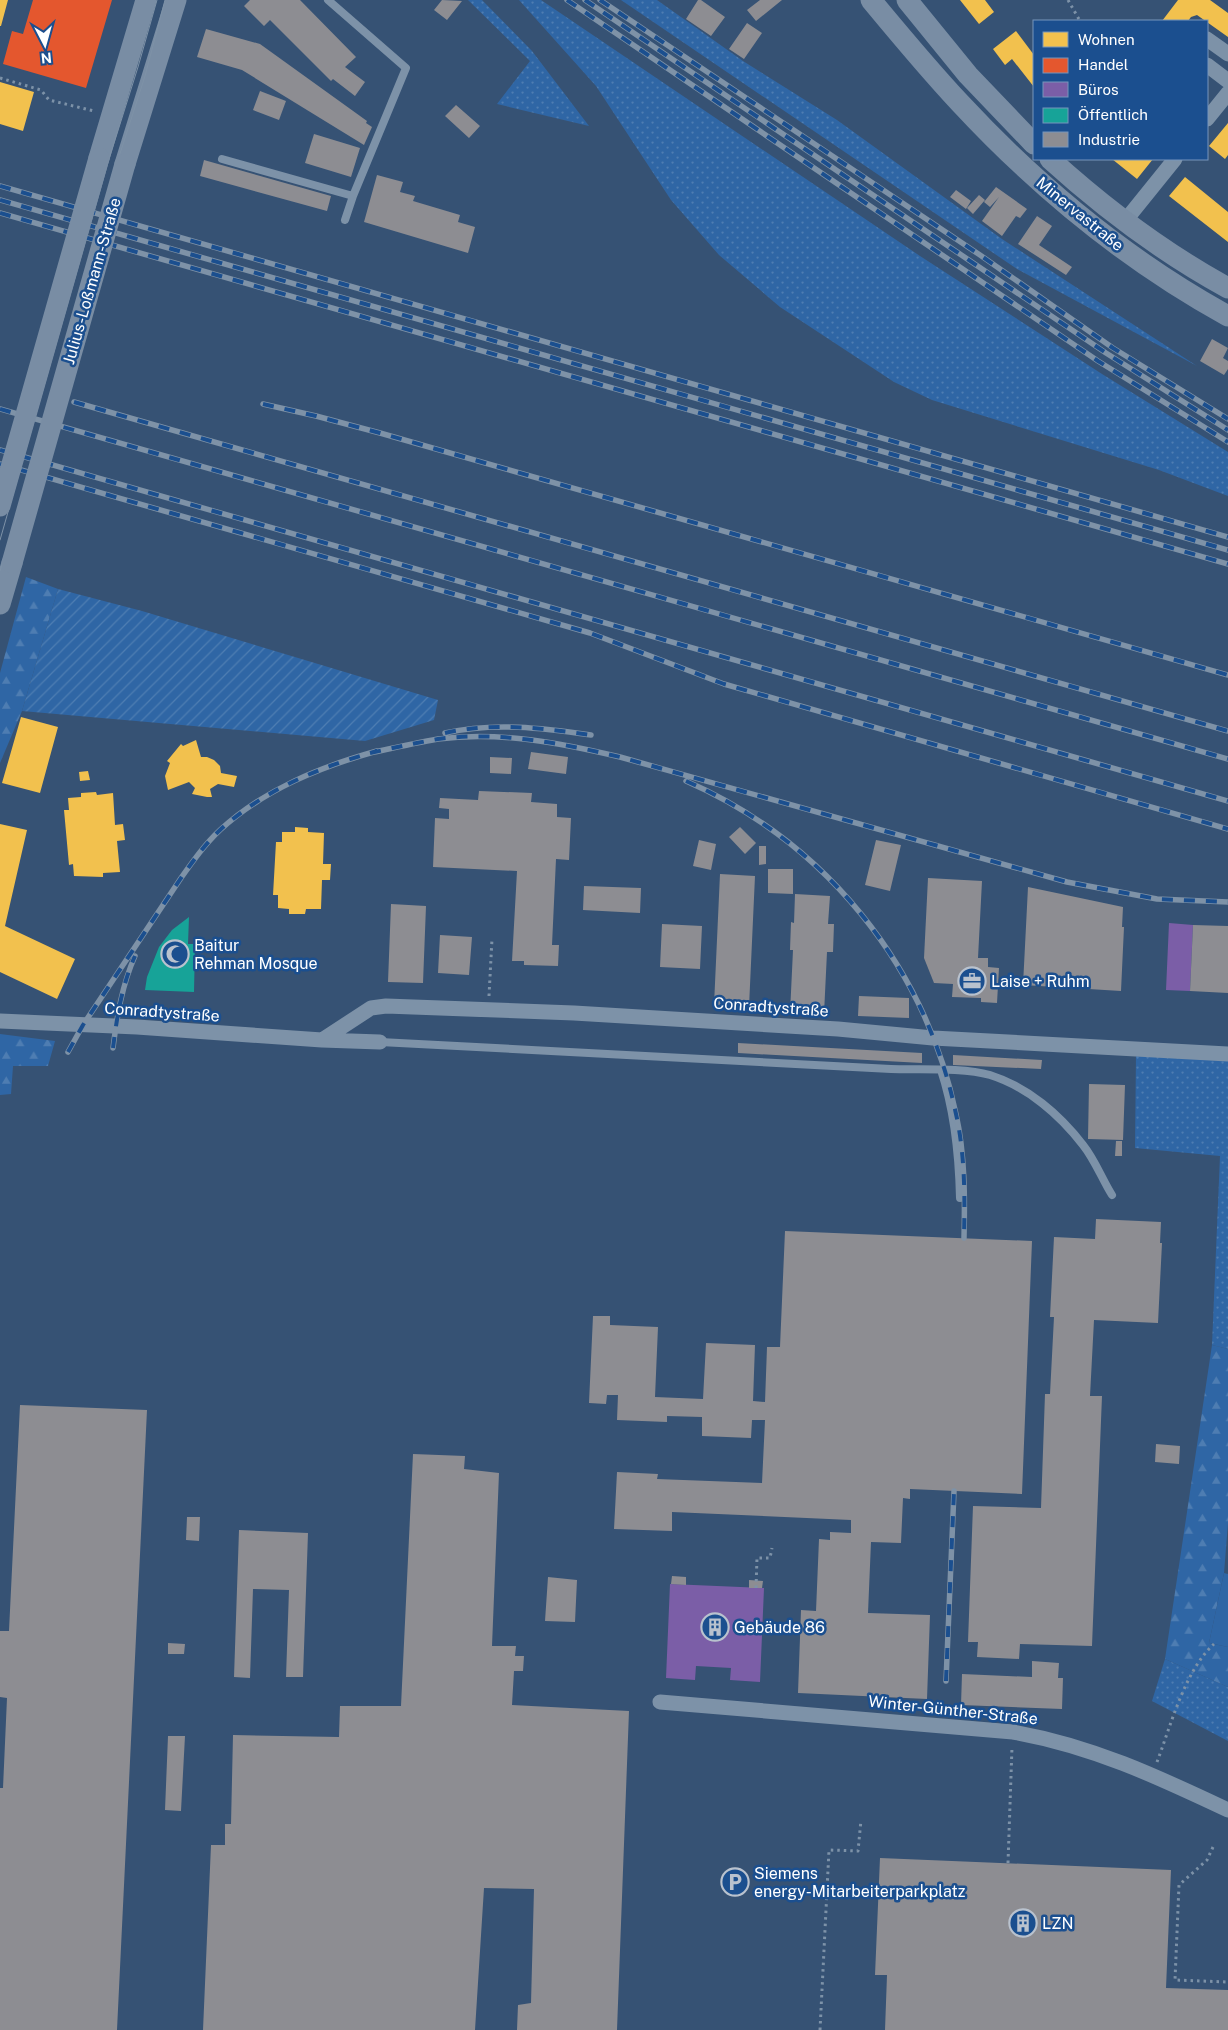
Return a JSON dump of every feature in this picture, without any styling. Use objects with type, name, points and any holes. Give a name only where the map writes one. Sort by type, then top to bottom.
[{"type":"main road","name":"Julius-Loßmann-Straße","points":[[0,506],[146,0]]},
{"type":"main road","name":"Julius-Loßmann-Straße","points":[[0,604],[125,164],[176,0]]},
{"type":"main road","name":"Minervastraße","points":[[871,0],[959,103],[1034,177],[1069,208],[1133,256],[1228,316]]},
{"type":"main road","points":[[907,0],[968,75],[1033,143]]},
{"type":"main road","name":"Minervastraße","points":[[1051,160],[1125,221],[1168,252],[1228,288]]},
{"type":"street","points":[[1208,39],[1228,54]]},
{"type":"street","points":[[1208,66],[1228,81]]},
{"type":"street","points":[[1208,119],[1228,93]]},
{"type":"street","points":[[1125,221],[1174,160]]},
{"type":"street","name":"Conradtystraße","points":[[322,1040],[371,1008],[386,1006],[574,1013],[838,1029],[933,1038],[1228,1054]]},
{"type":"street","name":"Conradtystraße","points":[[0,1021],[137,1027],[322,1040],[380,1042]]},
{"type":"street","name":"Winter-Günther-Straße","points":[[660,1702],[1012,1732],[1047,1738],[1100,1754],[1152,1774],[1228,1810]]},
{"type":"lane","points":[[328,0],[406,68],[353,196],[345,220]]},
{"type":"lane","points":[[222,159],[353,196]]},
{"type":"lane","points":[[380,1042],[941,1070],[990,1075],[1036,1097],[1065,1124],[1084,1147],[1112,1195]]},
{"type":"lane","points":[[941,1070],[955,1121],[960,1198]]},
{"type":"path","points":[[1068,0],[1079,20]]},
{"type":"path","points":[[0,78],[41,90],[49,100],[100,113]]},
{"type":"path","points":[[488,1009],[492,939]]},
{"type":"path","points":[[756,1588],[757,1558],[770,1558],[772,1548]]},
{"type":"path","points":[[1152,1774],[1192,1672],[1204,1653],[1214,1644]]},
{"type":"path","points":[[1008,1864],[1012,1732]]},
{"type":"path","points":[[820,2030],[829,1850],[858,1851],[861,1820]]},
{"type":"path","points":[[1213,1847],[1207,1860],[1179,1885],[1175,1980],[1228,1982]]},
{"type":"green space","points":[[468,0],[482,0],[532,51],[589,126],[497,104],[530,61]]},
{"type":"green space","points":[[519,0],[541,0],[920,256],[1102,374],[1228,452],[1228,496],[1159,470],[932,400],[894,382],[780,307],[719,255],[671,200],[596,86]]},
{"type":"green space","points":[[621,0],[657,0],[743,61],[837,120],[1002,239],[1197,366],[1017,269]]},
{"type":"green space","points":[[26,577],[58,589],[22,711],[0,763],[0,673]]},
{"type":"green space","points":[[58,589],[142,611],[438,700],[434,720],[365,741],[22,711]]},
{"type":"green space","points":[[0,1034],[55,1041],[48,1066],[13,1066],[11,1094],[0,1095]]},
{"type":"green space","points":[[1136,1054],[1228,1059],[1228,1349],[1212,1345],[1220,1156],[1135,1148]]},
{"type":"green space","points":[[1212,1345],[1228,1349],[1228,1523],[1224,1573],[1209,1643],[1228,1647],[1228,1687],[1165,1659]]},
{"type":"green space","points":[[1224,1573],[1228,1574],[1228,1647],[1209,1643]]},
{"type":"green space","points":[[1165,1659],[1228,1687],[1228,1741],[1152,1701]]},
{"type":"building: Wohnen","points":[[0,0],[8,0],[1,26],[0,26]]},
{"type":"building: Wohnen","points":[[960,0],[985,0],[994,12],[979,24]]},
{"type":"building: Wohnen","points":[[1178,0],[1210,0],[1228,13],[1228,37],[1208,23],[1208,20],[1204,20],[1197,15],[1189,20],[1163,20]]},
{"type":"building: Wohnen","points":[[1016,31],[1033,54],[1033,86],[1012,59],[1005,65],[993,49]]},
{"type":"building: Wohnen","points":[[0,82],[34,92],[23,131],[0,124]]},
{"type":"building: Wohnen","points":[[1228,123],[1228,155],[1225,159],[1209,146]]},
{"type":"building: Wohnen","points":[[1113,160],[1152,160],[1137,179]]},
{"type":"building: Wohnen","points":[[1185,177],[1228,212],[1228,242],[1169,196]]},
{"type":"building: Wohnen","points":[[21,717],[58,727],[40,793],[2,783]]},
{"type":"building: Wohnen","points":[[196,740],[201,757],[214,760],[220,766],[221,773],[237,776],[234,787],[218,784],[210,789],[212,797],[192,794],[195,788],[189,782],[168,790],[165,776],[170,763],[167,761],[181,744],[183,746]]},
{"type":"building: Wohnen","points":[[88,771],[90,780],[80,781],[79,772]]},
{"type":"building: Wohnen","points":[[96,792],[97,795],[113,793],[115,825],[123,824],[125,840],[117,841],[120,872],[103,873],[103,877],[74,876],[73,864],[69,865],[64,810],[69,810],[68,798],[81,797],[81,793]]},
{"type":"building: Wohnen","points":[[0,824],[27,830],[5,926],[75,959],[57,999],[0,972]]},
{"type":"building: Wohnen","points":[[295,827],[308,828],[308,832],[324,833],[323,864],[331,864],[330,880],[322,880],[321,909],[306,909],[305,914],[289,914],[289,909],[278,908],[278,895],[273,895],[276,842],[282,842],[282,832],[295,832]]},
{"type":"building: Handel","points":[[33,0],[112,0],[86,88],[3,64],[12,31],[23,34]]},
{"type":"building: Büros","points":[[1169,923],[1193,925],[1190,991],[1166,990]]},
{"type":"building: Büros","name":"Gebäude 86","points":[[670,1584],[764,1588],[760,1682],[730,1680],[731,1668],[696,1666],[695,1680],[666,1678]]},
{"type":"building: Öffentlich","name":"Baitur Rehman Mosque","points":[[189,917],[188,944],[195,944],[194,992],[145,990],[147,977],[159,947],[172,930]]},
{"type":"building: Industrie","points":[[250,0],[300,0],[356,57],[345,67],[365,82],[355,96],[333,79],[331,81],[270,20],[264,26],[244,6]]},
{"type":"building: Industrie","points":[[442,0],[462,1],[447,20],[434,10]]},
{"type":"building: Industrie","points":[[698,0],[701,0],[725,17],[711,36],[686,19]]},
{"type":"building: Industrie","points":[[760,0],[782,0],[756,21],[747,10]]},
{"type":"building: Industrie","points":[[747,23],[762,33],[744,59],[729,49]]},
{"type":"building: Industrie","points":[[206,29],[260,44],[367,121],[366,123],[372,127],[364,145],[242,70],[197,57]]},
{"type":"building: Industrie","points":[[260,91],[286,101],[279,120],[253,110]]},
{"type":"building: Industrie","points":[[456,105],[480,126],[469,138],[445,116]]},
{"type":"building: Industrie","points":[[314,134],[360,148],[351,177],[305,163]]},
{"type":"building: Industrie","points":[[204,160],[331,196],[327,211],[200,176]]},
{"type":"building: Industrie","points":[[377,175],[403,182],[400,192],[415,196],[413,201],[460,215],[458,222],[475,227],[468,253],[364,222]]},
{"type":"building: Industrie","points":[[996,187],[1027,209],[1020,218],[1016,216],[1002,236],[982,221],[999,197],[990,207],[984,202]]},
{"type":"building: Industrie","points":[[956,190],[971,201],[966,209],[950,197]]},
{"type":"building: Industrie","points":[[979,195],[985,200],[973,214],[967,208]]},
{"type":"building: Industrie","points":[[1037,216],[1052,226],[1039,245],[1072,267],[1066,275],[1018,244]]},
{"type":"building: Industrie","points":[[1212,339],[1228,348],[1223,358],[1228,361],[1228,369],[1224,375],[1200,361]]},
{"type":"building: Industrie","points":[[531,752],[568,757],[566,774],[528,769]]},
{"type":"building: Industrie","points":[[490,757],[512,758],[511,774],[490,773]]},
{"type":"building: Industrie","points":[[479,791],[532,793],[531,802],[557,804],[557,817],[571,818],[569,860],[556,859],[552,945],[559,945],[558,966],[524,965],[524,961],[512,961],[517,871],[433,867],[435,818],[449,819],[449,809],[439,808],[440,798],[478,800]]},
{"type":"building: Industrie","points":[[740,827],[756,843],[745,854],[729,837]]},
{"type":"building: Industrie","points":[[699,840],[716,844],[711,870],[693,866]]},
{"type":"building: Industrie","points":[[876,840],[901,845],[890,891],[865,885]]},
{"type":"building: Industrie","points":[[759,846],[766,846],[766,864],[759,865]]},
{"type":"building: Industrie","points":[[768,869],[793,869],[793,894],[768,893]]},
{"type":"building: Industrie","points":[[720,874],[755,876],[749,1007],[714,1005]]},
{"type":"building: Industrie","points":[[928,878],[982,881],[978,958],[988,958],[988,967],[999,968],[997,1003],[981,1002],[981,998],[952,997],[953,984],[934,983],[924,958]]},
{"type":"building: Industrie","points":[[584,886],[641,888],[640,913],[583,910]]},
{"type":"building: Industrie","points":[[1028,887],[1123,907],[1121,991],[1023,985]]},
{"type":"building: Industrie","points":[[795,894],[830,896],[828,924],[834,924],[833,952],[827,952],[824,1014],[790,1013],[793,950],[790,950],[791,922],[794,923]]},
{"type":"building: Industrie","points":[[391,904],[426,906],[423,983],[388,982]]},
{"type":"building: Industrie","points":[[662,924],[702,926],[700,969],[660,967]]},
{"type":"building: Industrie","points":[[1193,925],[1228,926],[1228,993],[1190,991]]},
{"type":"building: Industrie","points":[[440,935],[472,937],[469,975],[438,973]]},
{"type":"building: Industrie","points":[[859,996],[909,998],[909,1018],[858,1016]]},
{"type":"building: Industrie","points":[[738,1043],[922,1053],[922,1063],[738,1053]]},
{"type":"building: Industrie","points":[[953,1055],[1042,1060],[1041,1069],[953,1065]]},
{"type":"building: Industrie","points":[[1089,1084],[1125,1085],[1123,1140],[1088,1139]]},
{"type":"building: Industrie","points":[[1116,1141],[1122,1141],[1122,1156],[1115,1156]]},
{"type":"building: Industrie","points":[[1096,1219],[1161,1222],[1160,1243],[1162,1243],[1158,1323],[1094,1320],[1090,1396],[1102,1396],[1092,1646],[1020,1644],[1019,1659],[977,1657],[978,1642],[968,1642],[973,1506],[1041,1508],[1045,1394],[1050,1394],[1054,1317],[1050,1317],[1054,1237],[1095,1239]]},
{"type":"building: Industrie","points":[[785,1231],[1032,1241],[1022,1494],[910,1489],[910,1499],[903,1498],[901,1543],[871,1542],[868,1613],[930,1615],[927,1699],[798,1693],[801,1610],[816,1611],[819,1539],[830,1540],[830,1532],[851,1533],[851,1520],[672,1512],[672,1531],[614,1529],[617,1472],[658,1474],[657,1479],[762,1483],[765,1420],[752,1420],[751,1438],[702,1436],[702,1417],[667,1416],[667,1422],[617,1420],[618,1395],[607,1395],[606,1404],[589,1403],[593,1316],[610,1316],[610,1325],[658,1327],[655,1397],[703,1399],[706,1343],[755,1345],[753,1401],[765,1402],[767,1347],[780,1347]]},
{"type":"building: Industrie","points":[[20,1405],[147,1410],[117,2030],[0,2030],[0,1788],[3,1788],[7,1698],[0,1697],[0,1631],[9,1631]]},
{"type":"building: Industrie","points":[[1156,1444],[1180,1446],[1179,1464],[1155,1462]]},
{"type":"building: Industrie","points":[[413,1454],[465,1456],[464,1469],[499,1473],[492,1646],[516,1646],[515,1656],[524,1656],[523,1671],[514,1671],[512,1705],[629,1711],[617,2030],[517,2030],[518,2005],[531,2003],[534,1889],[484,1888],[475,2030],[203,2030],[211,1845],[225,1845],[225,1824],[231,1824],[233,1735],[339,1737],[340,1706],[401,1706]]},
{"type":"building: Industrie","points":[[187,1517],[200,1517],[199,1541],[186,1540]]},
{"type":"building: Industrie","points":[[239,1530],[308,1533],[303,1677],[286,1677],[289,1590],[253,1589],[250,1678],[234,1677]]},
{"type":"building: Industrie","points":[[672,1576],[686,1577],[686,1585],[671,1584]]},
{"type":"building: Industrie","points":[[548,1577],[577,1580],[575,1622],[545,1621]]},
{"type":"building: Industrie","points":[[749,1580],[763,1581],[762,1588],[749,1588]]},
{"type":"building: Industrie","points":[[168,1643],[185,1644],[184,1654],[168,1654]]},
{"type":"building: Industrie","points":[[1032,1661],[1059,1663],[1058,1678],[1063,1678],[1062,1709],[961,1705],[962,1674],[1032,1677]]},
{"type":"building: Industrie","points":[[168,1736],[185,1736],[181,1811],[165,1810]]},
{"type":"building: Industrie","name":"LZN","points":[[880,1858],[1171,1870],[1166,1988],[1228,1990],[1228,2030],[885,2030],[887,1975],[875,1975]]},
{"type":"tram line","points":[[0,540],[109,159],[157,0]]},
{"type":"tram line","points":[[0,571],[117,163],[145,76],[165,0]]},
{"type":"railway","points":[[567,0],[1098,361],[1228,442]]},
{"type":"railway","points":[[585,0],[1106,353],[1228,430]]},
{"type":"railway","points":[[600,0],[980,255],[1113,348],[1228,419]]},
{"type":"railway","points":[[0,186],[1228,537]]},
{"type":"railway","points":[[0,200],[1228,550]]},
{"type":"railway","points":[[0,213],[1228,564]]},
{"type":"railway","points":[[74,402],[1228,731]]},
{"type":"railway","points":[[263,404],[380,433],[1228,675]]},
{"type":"railway","points":[[0,409],[1228,759]]},
{"type":"railway","points":[[0,450],[1228,801]]},
{"type":"railway","points":[[0,464],[590,633],[724,684],[1228,829]]},
{"type":"railway","points":[[445,733],[482,728],[518,727],[591,735]]},
{"type":"railway","points":[[370,753],[438,739],[461,737],[507,737],[553,743],[620,757],[1067,882],[1157,899],[1228,902]]},
{"type":"railway","points":[[68,1052],[83,1025],[181,878],[204,847],[220,830],[237,815],[274,791],[314,772],[377,751]]},
{"type":"railway","points":[[686,781],[736,807],[782,838],[824,874],[862,914],[894,959],[920,1008],[941,1059],[956,1114],[963,1160],[964,1238]]},
{"type":"railway","points":[[113,1048],[121,1001],[135,956]]},
{"type":"railway","points":[[946,1681],[954,1491]]},
{"type":"place","name":"Baitur Rehman Mosque","points":[[175,954]]},
{"type":"place","name":"Laise + Ruhm","points":[[972,981]]},
{"type":"place","name":"Gebäude 86","points":[[715,1627]]},
{"type":"place","name":"Siemens energy-Mitarbeiterparkplatz","points":[[735,1882]]},
{"type":"place","name":"LZN","points":[[1023,1923]]}]
